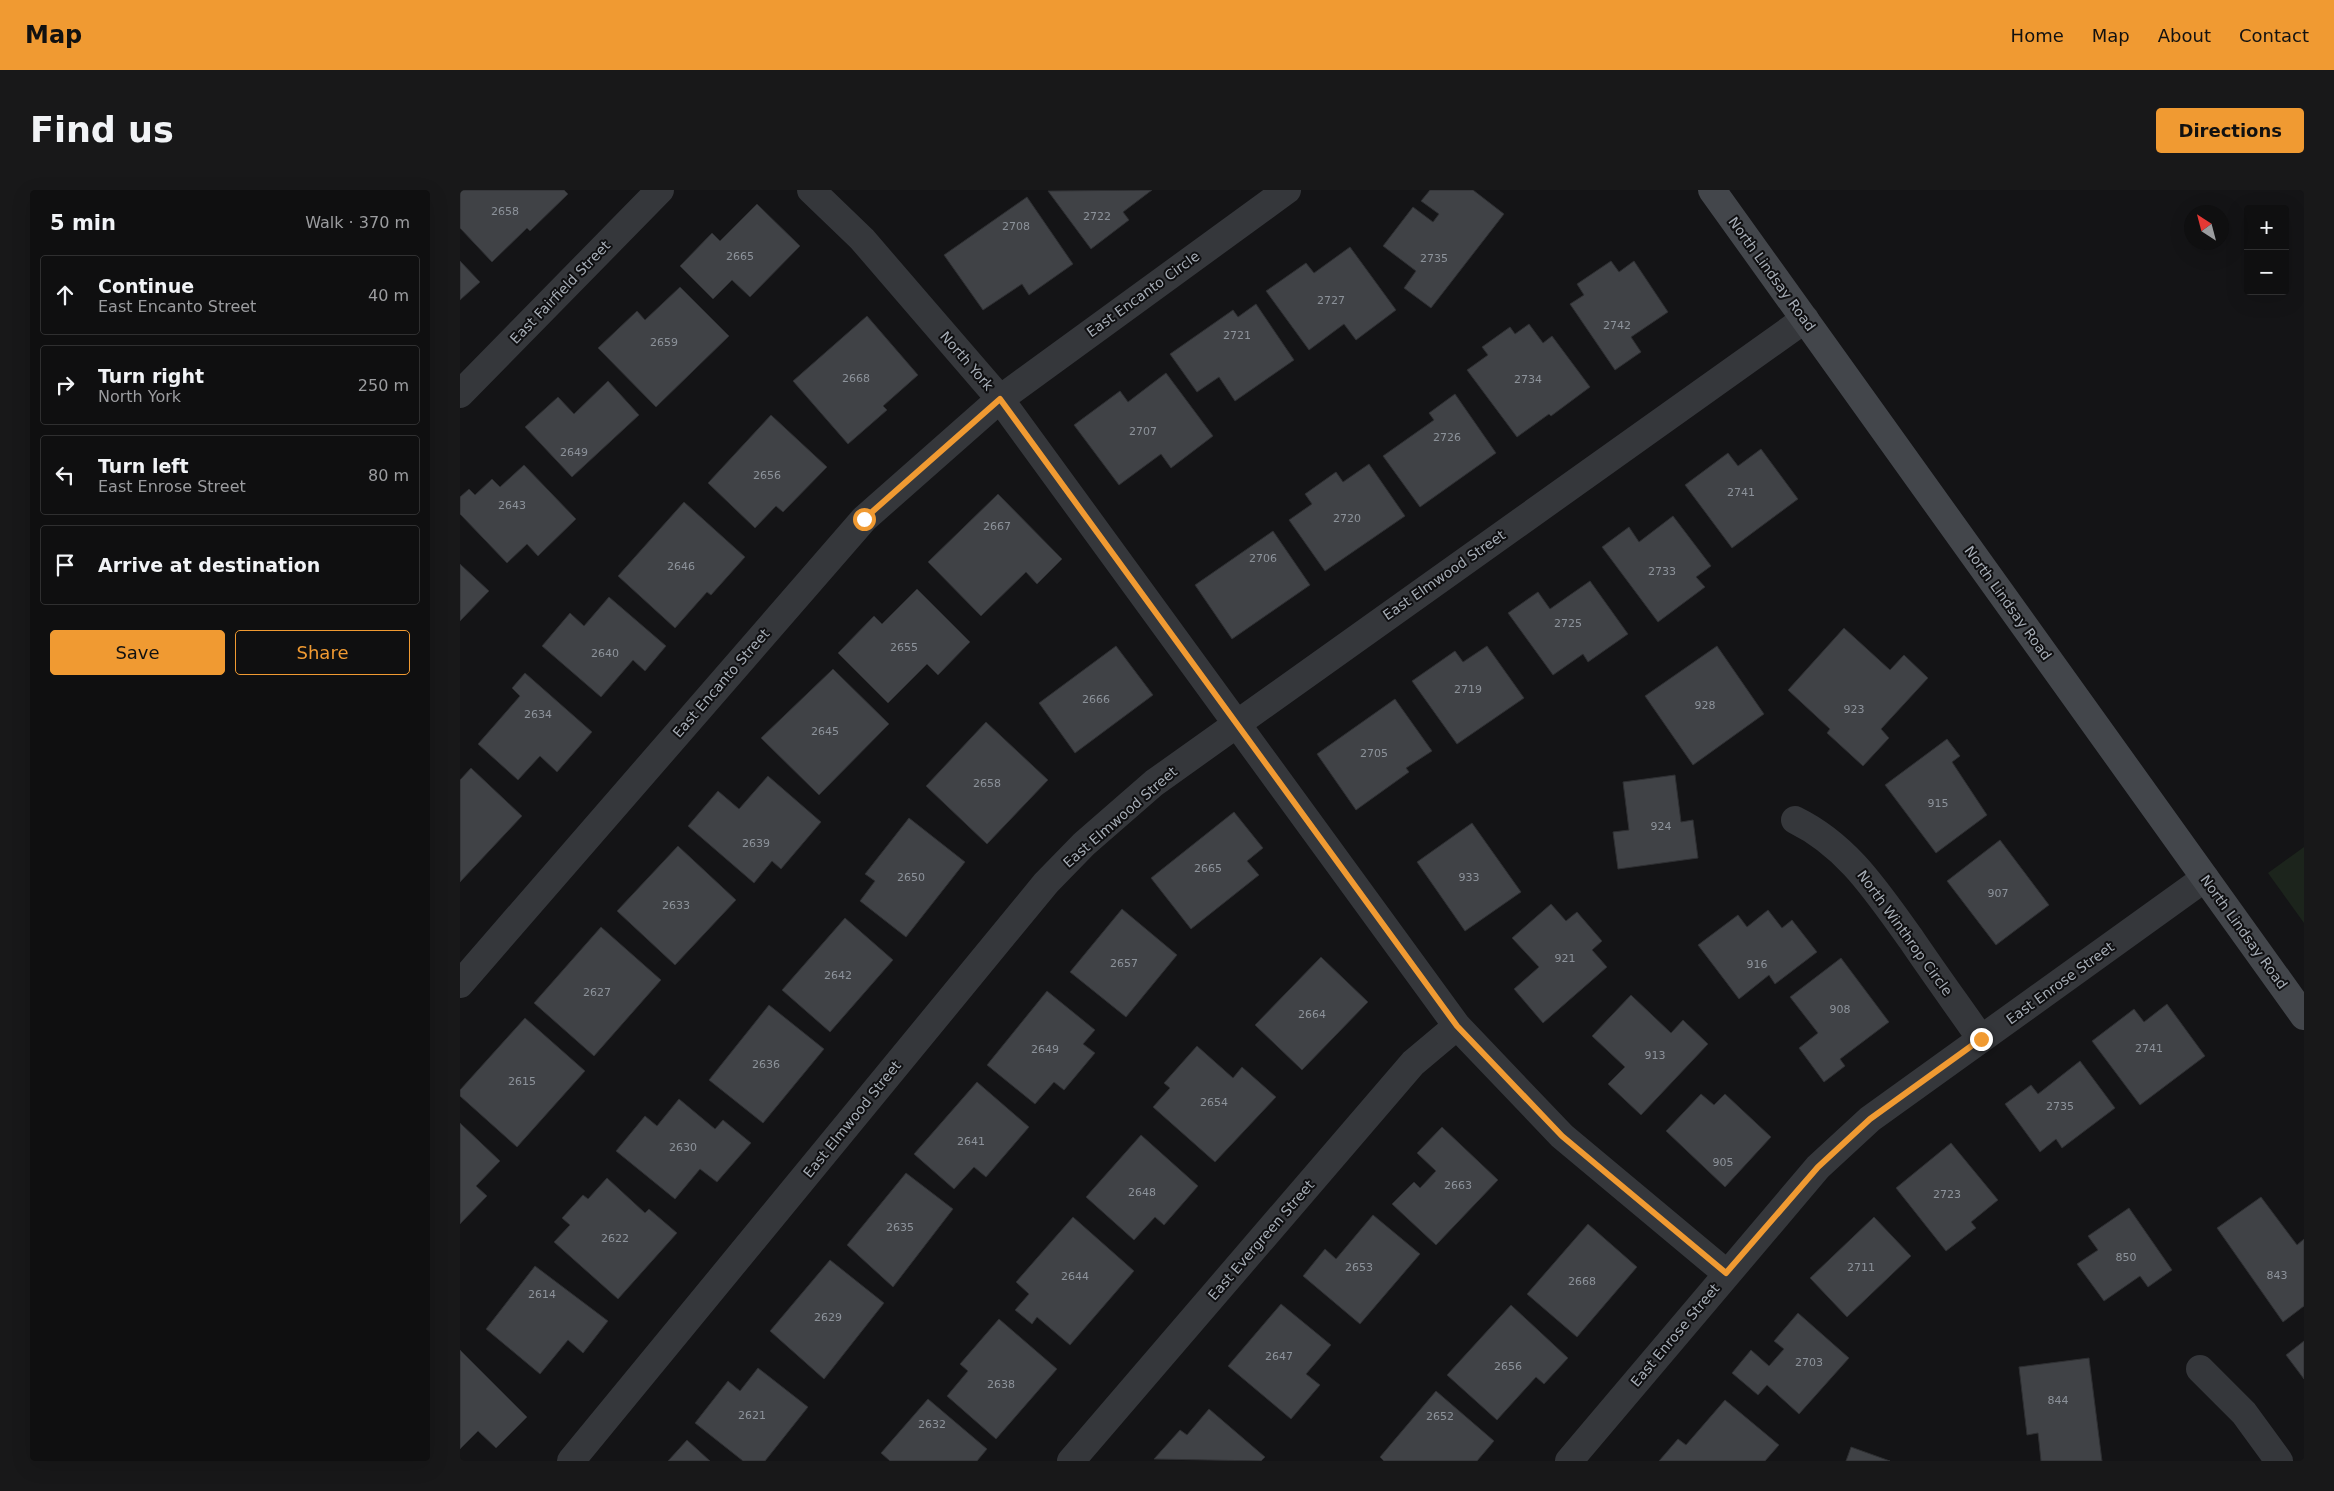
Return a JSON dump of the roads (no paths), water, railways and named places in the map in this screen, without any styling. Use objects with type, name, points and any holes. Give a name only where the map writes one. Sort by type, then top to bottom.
[{"type":"main road","name":"North Lindsay Road","points":[[1712,190],[2304,1016]]},
{"type":"street","name":"East Fairfield Street","points":[[460,394],[660,190]]},
{"type":"street","name":"North York","points":[[811,190],[862,239],[1000,399],[1238,722],[1457,1026],[1562,1136],[1726,1273]]},
{"type":"street","name":"East Encanto Circle","points":[[1000,399],[1287,190]]},
{"type":"street","name":"East Elmwood Street","points":[[571,1461],[1046,883],[1084,844],[1154,783],[1805,319]]},
{"type":"street","name":"East Encanto Street","points":[[460,984],[864,519],[1000,399]]},
{"type":"street","name":"North Winthrop Circle","points":[[1794,820],[1814,830],[1833,844],[1866,877],[1981,1039]]},
{"type":"street","name":"East Enrose Street","points":[[1569,1461],[1726,1273],[1818,1167],[1870,1119],[2205,878]]},
{"type":"street","name":"East Evergreen Street","points":[[1071,1461],[1413,1063],[1457,1026]]},
{"type":"street","points":[[2200,1369],[2244,1413],[2279,1461]]}]
